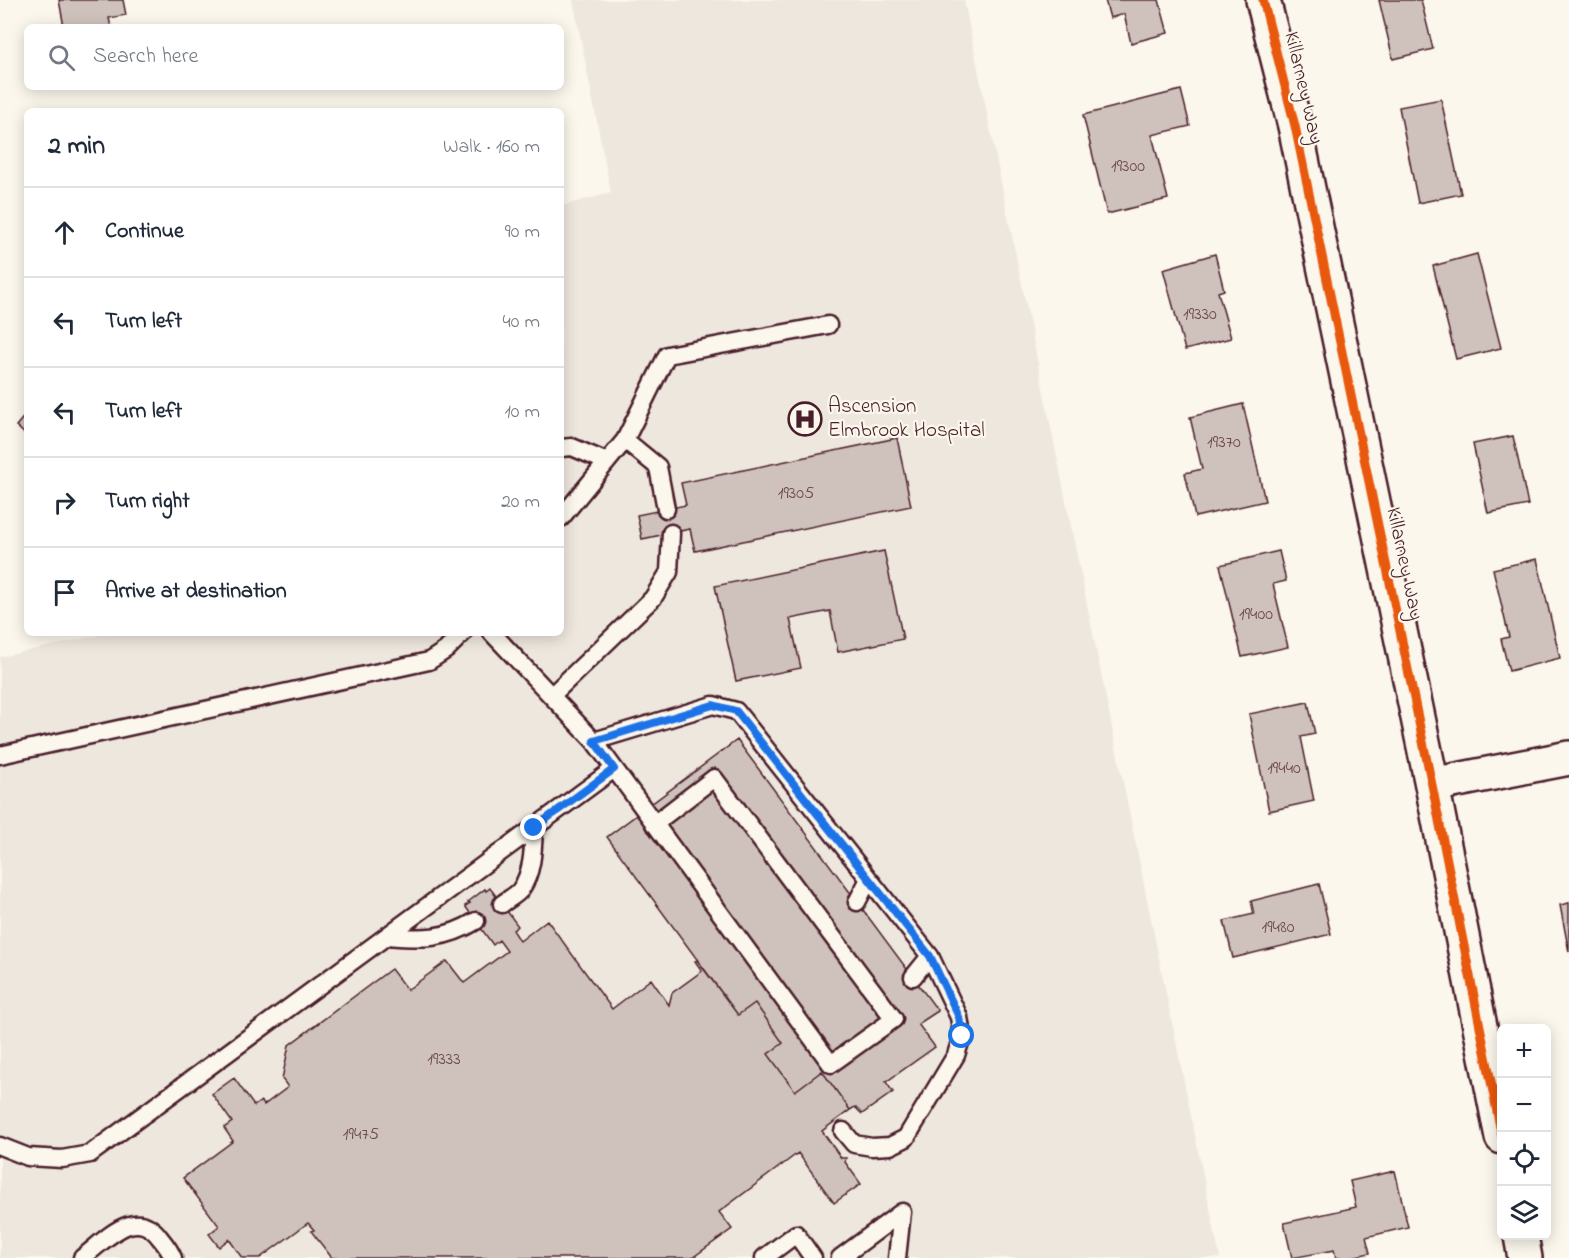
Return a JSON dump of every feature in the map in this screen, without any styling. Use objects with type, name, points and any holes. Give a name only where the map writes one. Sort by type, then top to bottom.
[{"type":"street","name":"Killarney Way","points":[[1263,0],[1295,126],[1432,785],[1501,1132]]},
{"type":"street","points":[[1432,785],[1569,758]]},
{"type":"street","points":[[1522,1240],[1526,1258]]},
{"type":"lane","points":[[564,514],[625,440],[667,355],[828,325]]},
{"type":"lane","points":[[625,440],[658,467],[666,509]]},
{"type":"lane","points":[[564,448],[572,447],[607,462]]},
{"type":"lane","points":[[551,696],[653,598],[669,572],[671,533]]},
{"type":"lane","points":[[0,755],[429,661],[446,650],[460,636]]},
{"type":"lane","points":[[495,636],[594,741],[654,824],[831,1064],[894,1019],[714,778],[654,824]]},
{"type":"lane","points":[[594,741],[713,705],[736,711],[930,956],[959,1017],[962,1036],[956,1055],[906,1138],[890,1146],[872,1147],[855,1144],[843,1131]]},
{"type":"lane","points":[[0,1146],[28,1157],[62,1159],[90,1154],[614,769]]},
{"type":"lane","points":[[502,904],[520,891],[529,874],[533,854],[534,828]]},
{"type":"lane","points":[[857,902],[869,879]]},
{"type":"lane","points":[[387,936],[442,937],[460,931],[476,921]]},
{"type":"lane","points":[[913,977],[930,956]]},
{"type":"lane","points":[[840,1258],[902,1212],[897,1258]]},
{"type":"lane","points":[[82,1258],[128,1224],[141,1223],[153,1228],[173,1258]]},
{"type":"lane","points":[[764,1258],[796,1234],[813,1258]]},
{"type":"shaded area","name":"Ascension Elmbrook Hospital","points":[[573,0],[964,0],[1220,1258],[0,1258],[0,657],[95,636],[564,636],[564,205],[611,193]]},
{"type":"building","points":[[59,0],[123,0],[126,15],[109,18],[110,24],[63,24]]},
{"type":"building","points":[[1105,0],[1159,0],[1168,33],[1131,43],[1124,14],[1110,18]]},
{"type":"building","points":[[1379,0],[1421,0],[1433,49],[1393,59]]},
{"type":"building","points":[[1181,90],[1190,126],[1152,135],[1168,199],[1107,214],[1083,115]]},
{"type":"building","points":[[1441,99],[1461,194],[1418,203],[1399,107]]},
{"type":"building","points":[[1215,254],[1224,290],[1218,292],[1231,338],[1185,350],[1163,269]]},
{"type":"building","points":[[1477,254],[1501,348],[1456,359],[1433,266]]},
{"type":"building","points":[[1243,404],[1265,501],[1195,517],[1185,473],[1202,469],[1190,417]]},
{"type":"building","points":[[24,417],[24,433],[16,426]]},
{"type":"building","points":[[1513,436],[1528,505],[1488,513],[1473,444]]},
{"type":"building","points":[[897,438],[911,506],[695,551],[690,529],[642,539],[637,515],[686,505],[681,483]]},
{"type":"building","points":[[884,551],[903,639],[838,652],[830,611],[790,619],[801,668],[736,681],[715,586]]},
{"type":"building","points":[[1279,551],[1286,581],[1273,584],[1288,647],[1242,657],[1220,565]]},
{"type":"building","points":[[1537,559],[1560,658],[1509,671],[1501,639],[1509,637],[1493,569]]},
{"type":"building","points":[[1308,702],[1315,734],[1301,737],[1314,801],[1269,811],[1249,714]]},
{"type":"building","points":[[737,740],[938,1011],[918,1024],[935,1047],[886,1082],[893,1092],[862,1114],[855,1107],[850,1110],[822,1071],[795,1091],[768,1054],[783,1043],[755,1003],[738,1015],[607,837]]},
{"type":"building","points":[[1319,884],[1331,934],[1233,958],[1224,921],[1254,914],[1251,901]]},
{"type":"building","points":[[490,888],[518,926],[513,930],[520,941],[547,920],[612,1009],[651,979],[669,1005],[672,993],[702,971],[695,961],[697,960],[738,1015],[755,1003],[783,1043],[768,1054],[795,1091],[822,1071],[850,1110],[822,1131],[841,1158],[846,1158],[845,1162],[861,1184],[834,1203],[798,1153],[719,1212],[732,1229],[692,1258],[332,1258],[311,1231],[314,1230],[308,1223],[260,1258],[242,1258],[229,1239],[219,1247],[209,1234],[219,1226],[183,1178],[233,1141],[224,1128],[232,1122],[212,1094],[234,1078],[254,1106],[261,1101],[264,1105],[288,1087],[282,1079],[289,1045],[391,969],[407,990],[447,961],[464,983],[507,951],[499,940],[493,945],[465,906],[485,889],[486,891]]},
{"type":"building","points":[[1569,903],[1569,952],[1560,905]]},
{"type":"building","points":[[1395,1171],[1408,1227],[1366,1237],[1370,1253],[1336,1258],[1334,1250],[1292,1258],[1284,1223],[1356,1207],[1350,1181]]},
{"type":"cycle path","points":[[1263,0],[1295,126],[1432,785],[1501,1132]]},
{"type":"place","name":"Ascension Elmbrook Hospital","points":[[805,419]]},
{"type":"route","points":[[534,828],[614,769],[594,741],[713,705],[736,711],[930,956],[959,1017],[962,1036]]}]
